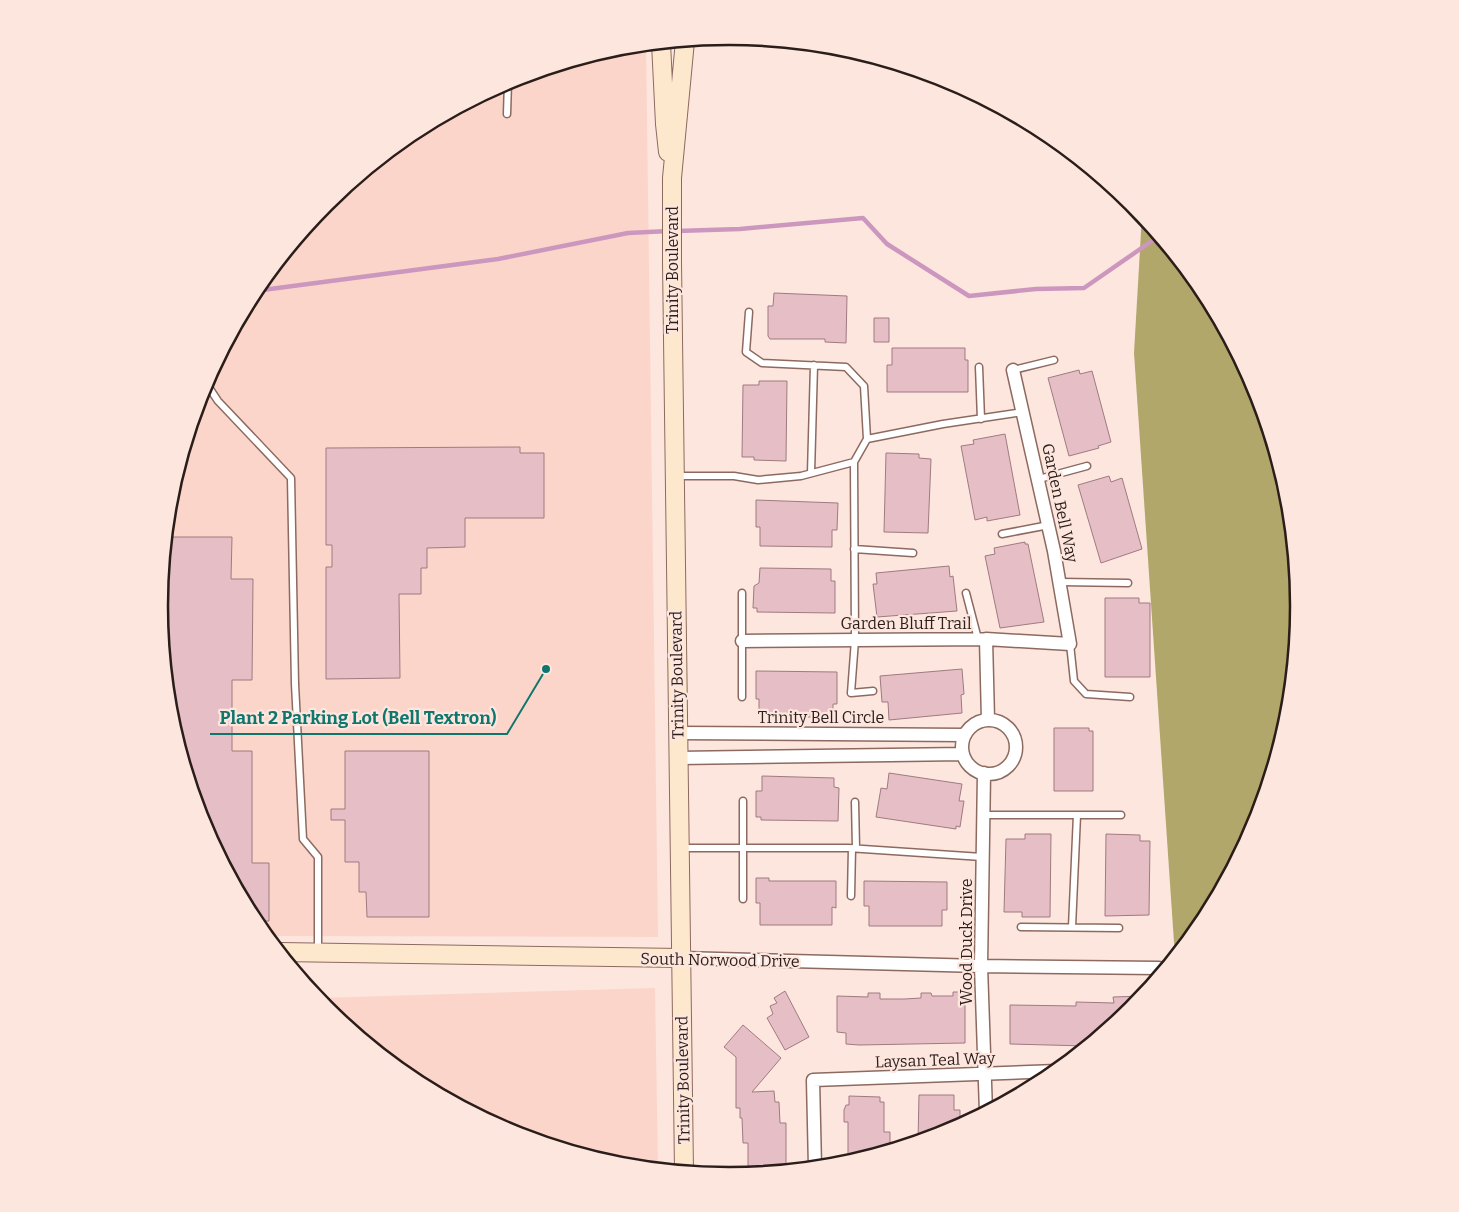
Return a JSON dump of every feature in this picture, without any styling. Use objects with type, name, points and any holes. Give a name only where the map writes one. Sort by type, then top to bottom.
[{"type":"main road","name":"Trinity Boulevard","points":[[684,47],[672,178],[674,476],[684,1165]]},
{"type":"main road","name":"Trinity Boulevard","points":[[662,49],[665,124],[672,178]]},
{"type":"main road","name":"South Norwood Drive","points":[[288,952],[681,958]]},
{"type":"street","name":"Garden Bell Way","points":[[1013,370],[1049,525],[1070,644]]},
{"type":"street","name":"Garden Bluff Trail","points":[[742,641],[982,639],[1070,644]]},
{"type":"street","points":[[982,639],[988,720]]},
{"type":"street","points":[[988,720],[998,721],[1006,726],[1013,734],[1016,744],[1015,755],[1010,765],[1001,771],[984,773],[970,766],[963,754],[965,734],[978,722],[988,720]]},
{"type":"street","name":"Trinity Bell Circle","points":[[678,733],[965,734]]},
{"type":"street","points":[[678,758],[963,754]]},
{"type":"street","name":"Wood Duck Drive","points":[[984,773],[981,966],[986,1105]]},
{"type":"street","name":"South Norwood Drive","points":[[681,958],[981,966],[1158,968]]},
{"type":"street","name":"Laysan Teal Way","points":[[815,1160],[814,1080],[1041,1072]]},
{"type":"lane","points":[[507,114],[508,91]]},
{"type":"lane","points":[[748,312],[746,352],[762,363],[846,367],[864,386],[866,440],[854,462],[855,640],[852,693],[873,691]]},
{"type":"lane","points":[[1013,370],[1054,360]]},
{"type":"lane","points":[[811,473],[814,365]]},
{"type":"lane","points":[[979,368],[981,419]]},
{"type":"lane","points":[[211,391],[218,401],[291,478],[295,684],[302,839],[318,857],[318,953]]},
{"type":"lane","points":[[866,440],[943,424],[1024,412]]},
{"type":"lane","points":[[674,476],[734,476],[758,480],[811,473],[854,462]]},
{"type":"lane","points":[[1038,479],[1087,466]]},
{"type":"lane","points":[[1002,534],[1049,525]]},
{"type":"lane","points":[[854,549],[913,553]]},
{"type":"lane","points":[[1060,582],[1128,583]]},
{"type":"lane","points":[[742,593],[742,697]]},
{"type":"lane","points":[[966,593],[982,639]]},
{"type":"lane","points":[[1070,644],[1074,682],[1086,694],[1130,697]]},
{"type":"lane","points":[[743,899],[744,801]]},
{"type":"lane","points":[[851,896],[855,802]]},
{"type":"lane","points":[[983,815],[1121,815]]},
{"type":"lane","points":[[1072,927],[1077,815]]},
{"type":"lane","points":[[679,848],[854,848],[982,858]]},
{"type":"lane","points":[[1021,927],[1120,928]]},
{"type":"shaded area","points":[[646,52],[658,937],[276,936],[226,854],[198,786],[179,715],[173,679],[168,606],[173,533],[179,497],[198,426],[211,391],[226,358],[263,294],[284,264],[308,236],[360,184],[388,161],[449,120],[481,103],[549,75],[584,64]]},
{"type":"shaded area","points":[[1141,226],[1175,264],[1196,294],[1233,358],[1248,391],[1261,426],[1280,497],[1289,569],[1289,643],[1286,679],[1280,715],[1261,786],[1233,854],[1196,918],[1174,949],[1134,353]]},
{"type":"shaded area","points":[[655,988],[658,1162],[584,1148],[549,1137],[481,1109],[449,1092],[388,1051],[328,998]]},
{"type":"building","points":[[774,293],[847,296],[846,343],[825,342],[825,339],[770,339],[768,336],[768,306],[773,306]]},
{"type":"building","points":[[874,318],[889,318],[889,342],[874,342]]},
{"type":"building","points":[[892,348],[965,348],[965,360],[968,360],[968,392],[887,392],[887,365],[892,365]]},
{"type":"building","points":[[1079,370],[1080,374],[1092,371],[1111,442],[1098,446],[1099,448],[1069,456],[1048,378]]},
{"type":"building","points":[[759,381],[787,381],[786,461],[754,460],[754,457],[742,457],[743,385],[759,385]]},
{"type":"building","points":[[1005,434],[1020,515],[987,521],[987,517],[975,520],[961,446],[974,444],[973,440]]},
{"type":"building","points":[[520,447],[520,453],[544,453],[544,518],[465,518],[465,547],[427,548],[427,568],[421,568],[421,594],[399,594],[400,678],[326,679],[326,567],[332,567],[332,545],[326,545],[326,448]]},
{"type":"building","points":[[886,453],[919,454],[919,458],[931,459],[928,533],[884,532]]},
{"type":"building","points":[[1109,476],[1111,482],[1122,478],[1142,549],[1101,563],[1078,485]]},
{"type":"building","points":[[756,500],[838,503],[837,530],[832,530],[832,547],[760,546],[760,527],[756,527]]},
{"type":"building","points":[[173,537],[232,537],[231,579],[253,579],[252,680],[232,680],[232,751],[252,751],[252,863],[269,863],[269,921],[265,921],[263,918],[226,854],[198,786],[188,751],[173,679],[170,643],[168,606]]},
{"type":"building","points":[[1025,542],[1025,544],[1028,544],[1044,622],[1000,628],[985,556],[995,554],[994,548]]},
{"type":"building","points":[[949,566],[950,577],[953,576],[957,611],[877,617],[873,584],[877,584],[876,573]]},
{"type":"building","points":[[760,568],[831,569],[831,581],[835,581],[835,613],[757,612],[757,608],[753,608],[754,586],[759,583]]},
{"type":"building","points":[[1105,598],[1139,598],[1139,603],[1150,603],[1150,677],[1105,677]]},
{"type":"building","points":[[962,669],[964,694],[961,695],[962,713],[889,720],[888,702],[882,702],[880,676]]},
{"type":"building","points":[[756,671],[837,672],[837,704],[833,704],[833,717],[807,717],[807,714],[759,714],[759,699],[756,699]]},
{"type":"building","points":[[1054,728],[1089,728],[1089,731],[1093,731],[1093,791],[1054,791]]},
{"type":"building","points":[[345,751],[429,751],[429,917],[367,917],[366,892],[359,892],[359,862],[345,862],[345,820],[331,820],[331,809],[345,809]]},
{"type":"building","points":[[889,773],[962,784],[959,801],[964,801],[960,827],[956,826],[956,829],[876,817],[881,788],[887,789]]},
{"type":"building","points":[[762,776],[834,778],[834,787],[839,788],[838,821],[761,820],[761,817],[756,817],[756,791],[762,791]]},
{"type":"building","points":[[1025,834],[1051,834],[1050,917],[1022,917],[1022,912],[1004,912],[1006,839],[1025,839]]},
{"type":"building","points":[[1106,834],[1140,835],[1140,841],[1150,841],[1149,915],[1105,916]]},
{"type":"building","points":[[756,878],[769,878],[769,881],[836,881],[836,908],[832,907],[832,925],[760,925],[760,903],[756,903]]},
{"type":"building","points":[[864,881],[947,882],[947,910],[942,910],[942,926],[869,926],[869,906],[864,906]]},
{"type":"building","points":[[785,991],[809,1037],[785,1050],[767,1018],[773,1014],[770,1006],[777,1003],[774,998]]},
{"type":"building","points":[[953,992],[965,992],[965,1043],[846,1044],[846,1033],[837,1032],[837,996],[868,997],[868,993],[880,993],[880,999],[904,999],[921,998],[921,993],[931,993],[932,996],[953,996]]},
{"type":"building","points":[[1132,996],[1077,1046],[1010,1044],[1010,1005],[1076,1006],[1076,1002],[1114,1003],[1113,997]]},
{"type":"building","points":[[743,1025],[781,1058],[752,1092],[774,1091],[775,1102],[779,1102],[780,1123],[786,1123],[786,1164],[748,1166],[748,1143],[743,1143],[740,1108],[736,1108],[736,1057],[724,1047]]},
{"type":"building","points":[[919,1095],[954,1095],[954,1110],[960,1110],[960,1117],[918,1134]]},
{"type":"building","points":[[849,1096],[880,1097],[880,1102],[884,1102],[884,1132],[890,1132],[890,1143],[848,1154],[848,1122],[844,1122],[844,1110],[846,1105],[849,1105]]},
{"type":"waterway","points":[[677,231],[740,229],[863,218],[887,244],[969,296],[1036,289],[1084,288],[1154,239]]},
{"type":"waterway","points":[[266,290],[498,259],[628,233],[669,231]]},
{"type":"place","name":"Plant 2 Parking Lot (Bell Textron)","points":[[546,669]]}]
